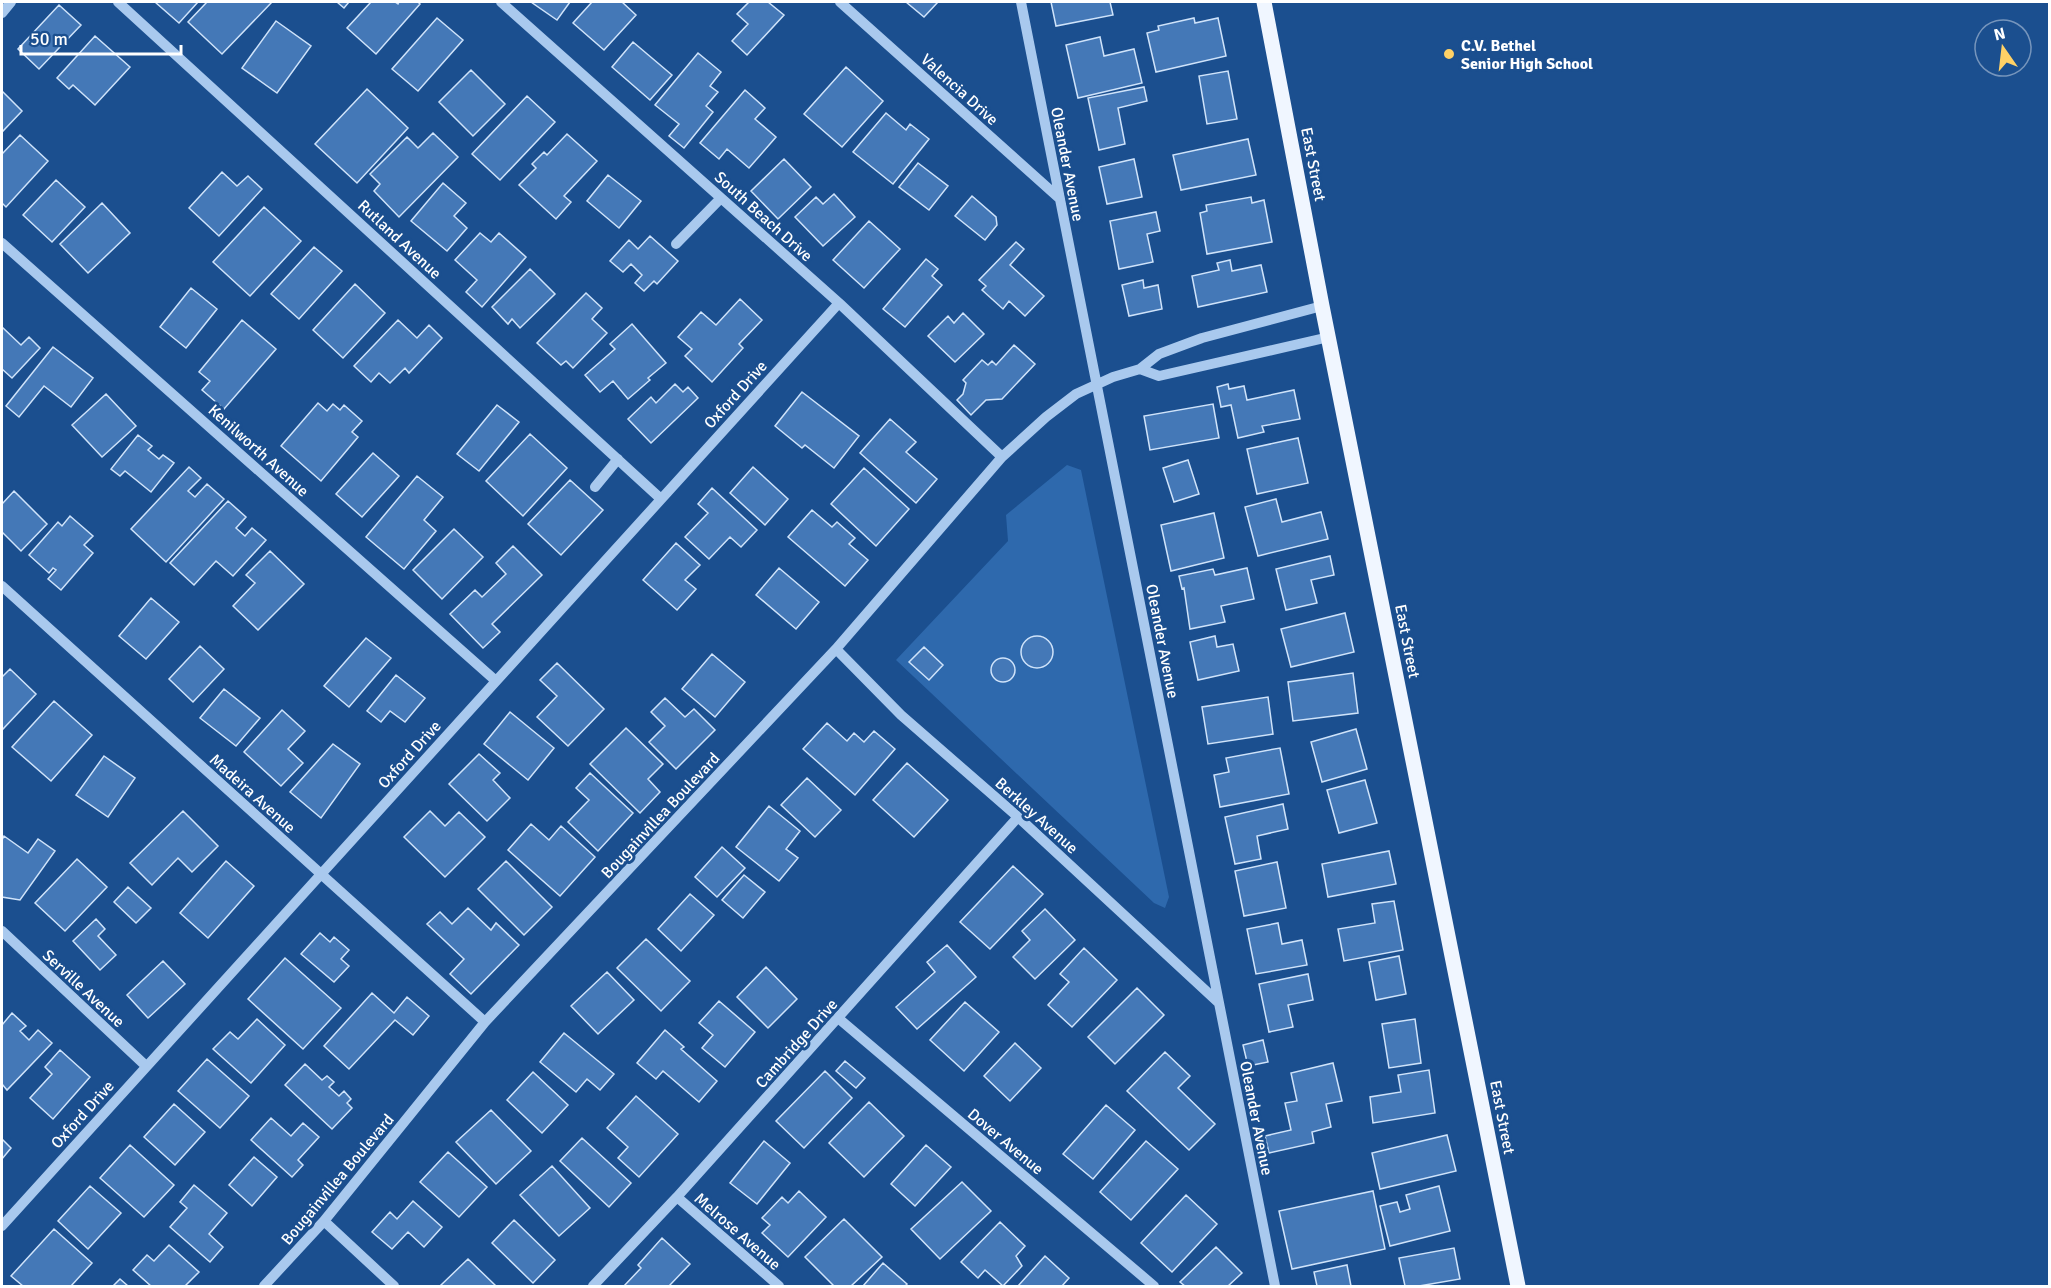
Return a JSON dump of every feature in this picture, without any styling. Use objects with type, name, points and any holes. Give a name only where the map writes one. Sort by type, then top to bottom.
[{"type":"main road","name":"East Street","points":[[1264,2],[1322,306],[1518,1287]]},
{"type":"street","points":[[2,13],[11,2]]},
{"type":"street","name":"Rutland Avenue","points":[[118,2],[661,499]]},
{"type":"street","name":"South Beach Drive","points":[[501,2],[838,303],[1002,457]]},
{"type":"street","name":"Valencia Drive","points":[[840,2],[1059,198]]},
{"type":"street","name":"Oleander Avenue","points":[[1021,2],[1275,1287]]},
{"type":"street","points":[[676,244],[721,198]]},
{"type":"street","name":"Kenilworth Avenue","points":[[2,243],[496,681]]},
{"type":"street","name":"Oxford Drive","points":[[2,1226],[838,303]]},
{"type":"street","points":[[1140,369],[1159,354],[1202,338],[1322,306]]},
{"type":"street","points":[[1140,369],[1159,376],[1329,337]]},
{"type":"street","name":"Bougainvillea Boulevard","points":[[264,1287],[324,1221],[485,1022],[836,649],[1002,457],[1046,417],[1076,394],[1113,377],[1140,369]]},
{"type":"street","points":[[595,487],[618,459]]},
{"type":"street","name":"Madeira Avenue","points":[[2,586],[485,1022]]},
{"type":"street","name":"Berkley Avenue","points":[[836,649],[901,716],[1018,818],[1219,1003]]},
{"type":"street","name":"Cambridge Drive","points":[[593,1287],[677,1197],[1018,818]]},
{"type":"street","name":"Serville Avenue","points":[[2,931],[146,1066]]},
{"type":"street","name":"Dover Avenue","points":[[838,1018],[1154,1287]]},
{"type":"street","name":"Melrose Avenue","points":[[677,1197],[779,1287]]},
{"type":"street","points":[[324,1221],[394,1287]]},
{"type":"shaded area","points":[[1067,465],[1081,470],[1169,897],[1165,908],[1154,903],[896,660],[1008,541],[1006,515]]},
{"type":"building","points":[[155,2],[198,2],[179,23]]},
{"type":"building","points":[[207,2],[272,2],[222,54],[188,22]]},
{"type":"building","points":[[337,2],[349,2],[344,8]]},
{"type":"building","points":[[371,2],[398,4],[399,2],[418,2],[420,4],[376,54],[347,28]]},
{"type":"building","points":[[531,2],[570,2],[557,20]]},
{"type":"building","points":[[592,2],[622,2],[636,15],[604,50],[573,23]]},
{"type":"building","points":[[749,2],[768,2],[784,15],[747,55],[732,41],[748,24],[737,14]]},
{"type":"building","points":[[906,2],[938,2],[924,17]]},
{"type":"building","points":[[1051,2],[1110,2],[1113,15],[1056,26]]},
{"type":"building","points":[[59,5],[81,25],[39,69],[18,49]]},
{"type":"building","points":[[437,18],[463,40],[418,91],[392,69]]},
{"type":"building","points":[[1194,18],[1195,23],[1218,18],[1226,56],[1156,72],[1147,33],[1159,30],[1158,26]]},
{"type":"building","points":[[276,21],[311,46],[277,93],[242,68]]},
{"type":"building","points":[[95,36],[130,67],[95,105],[73,85],[69,89],[57,78]]},
{"type":"building","points":[[1100,37],[1104,56],[1134,49],[1142,83],[1078,98],[1066,45]]},
{"type":"building","points":[[633,42],[672,75],[650,100],[612,67]]},
{"type":"building","points":[[698,53],[721,72],[710,86],[718,92],[706,106],[713,112],[684,148],[669,136],[679,124],[655,105]]},
{"type":"building","points":[[846,67],[883,101],[842,147],[804,114]]},
{"type":"building","points":[[471,70],[505,104],[473,136],[439,102]]},
{"type":"building","points":[[1228,71],[1237,119],[1207,124],[1199,76]]},
{"type":"building","points":[[1144,87],[1147,101],[1118,108],[1125,144],[1099,150],[1088,98]]},
{"type":"building","points":[[367,89],[408,128],[357,183],[315,144]]},
{"type":"building","points":[[745,90],[765,108],[755,119],[776,137],[749,168],[727,149],[719,159],[700,143]]},
{"type":"building","points":[[2,91],[22,111],[2,132]]},
{"type":"building","points":[[527,96],[555,122],[500,180],[472,154]]},
{"type":"building","points":[[886,113],[906,130],[910,124],[929,139],[893,184],[853,152]]},
{"type":"building","points":[[433,133],[458,157],[399,217],[374,191],[380,184],[370,174],[407,137],[418,148]]},
{"type":"building","points":[[567,134],[597,161],[564,196],[571,202],[556,219],[519,185],[536,168],[532,164],[544,152],[547,155]]},
{"type":"building","points":[[20,135],[48,161],[6,207],[2,203],[2,154]]},
{"type":"building","points":[[1248,139],[1256,175],[1181,190],[1173,155]]},
{"type":"building","points":[[784,159],[811,187],[778,219],[751,191]]},
{"type":"building","points":[[1134,159],[1142,197],[1107,204],[1099,167]]},
{"type":"building","points":[[918,163],[948,186],[929,210],[899,187]]},
{"type":"building","points":[[222,172],[237,186],[248,176],[262,189],[219,236],[189,208]]},
{"type":"building","points":[[608,175],[641,201],[619,228],[587,201]]},
{"type":"building","points":[[56,180],[85,207],[52,242],[23,215]]},
{"type":"building","points":[[443,183],[466,203],[454,216],[467,228],[447,251],[411,221]]},
{"type":"building","points":[[834,194],[855,217],[823,246],[795,217],[816,197],[823,204]]},
{"type":"building","points":[[972,196],[996,217],[997,225],[985,240],[955,216]]},
{"type":"building","points":[[1251,197],[1252,203],[1264,200],[1272,242],[1207,254],[1200,213],[1207,211],[1206,205]]},
{"type":"building","points":[[102,203],[130,233],[88,273],[60,244]]},
{"type":"building","points":[[264,207],[301,241],[250,296],[213,262]]},
{"type":"building","points":[[1156,212],[1160,231],[1147,234],[1153,262],[1119,269],[1110,221]]},
{"type":"building","points":[[869,221],[900,249],[864,288],[833,260]]},
{"type":"building","points":[[480,233],[491,242],[499,233],[526,257],[482,307],[466,292],[477,280],[455,260]]},
{"type":"building","points":[[650,236],[678,261],[657,284],[654,281],[644,291],[635,283],[642,275],[631,264],[623,272],[610,261],[629,240],[638,249]]},
{"type":"building","points":[[1016,242],[1024,249],[1010,265],[1044,296],[1025,316],[1009,301],[1003,309],[982,290],[986,286],[979,280]]},
{"type":"building","points":[[314,247],[342,271],[299,319],[271,294]]},
{"type":"building","points":[[926,259],[938,269],[932,276],[942,285],[905,327],[883,309]]},
{"type":"building","points":[[1230,260],[1232,271],[1261,265],[1267,292],[1198,307],[1192,276],[1219,270],[1217,263]]},
{"type":"building","points":[[530,269],[555,294],[520,328],[512,319],[508,324],[492,307]]},
{"type":"building","points":[[1143,280],[1144,288],[1158,285],[1162,309],[1129,316],[1122,285]]},
{"type":"building","points":[[355,284],[385,313],[343,358],[313,330]]},
{"type":"building","points":[[191,288],[217,309],[186,348],[160,327]]},
{"type":"building","points":[[586,293],[602,308],[592,319],[607,333],[573,368],[566,361],[561,365],[537,343]]},
{"type":"building","points":[[740,299],[762,320],[739,344],[743,348],[712,382],[685,356],[692,349],[678,337],[701,312],[716,325]]},
{"type":"building","points":[[963,313],[984,334],[955,362],[928,336],[948,316],[954,323]]},
{"type":"building","points":[[242,320],[276,349],[224,409],[202,390],[210,381],[199,372]]},
{"type":"building","points":[[398,320],[417,338],[429,325],[442,338],[409,373],[405,368],[390,383],[379,373],[371,382],[354,366]]},
{"type":"building","points":[[632,324],[666,363],[628,399],[613,381],[600,392],[585,375],[615,349],[610,344]]},
{"type":"building","points":[[2,327],[21,345],[29,337],[40,348],[12,378],[2,369]]},
{"type":"building","points":[[1014,345],[1035,364],[1002,399],[986,400],[971,415],[957,400],[963,394],[966,383],[963,380],[982,360],[988,365],[992,361],[996,365]]},
{"type":"building","points":[[53,347],[93,378],[71,407],[44,386],[19,417],[6,406]]},
{"type":"building","points":[[675,384],[683,392],[688,387],[698,398],[651,443],[628,419],[651,397],[656,403]]},
{"type":"building","points":[[1228,384],[1229,389],[1244,386],[1247,400],[1294,390],[1300,419],[1262,426],[1264,432],[1238,438],[1231,405],[1221,407],[1217,387]]},
{"type":"building","points":[[802,392],[859,436],[834,468],[805,445],[802,448],[775,426]]},
{"type":"building","points":[[106,394],[136,426],[102,457],[72,425]]},
{"type":"building","points":[[318,403],[327,411],[333,404],[340,410],[344,405],[362,421],[352,432],[358,437],[321,481],[281,446]]},
{"type":"building","points":[[1213,404],[1219,438],[1150,450],[1144,416]]},
{"type":"building","points":[[497,405],[519,422],[479,471],[457,454]]},
{"type":"building","points":[[890,419],[916,442],[906,452],[937,479],[916,503],[860,453]]},
{"type":"building","points":[[530,434],[567,468],[523,516],[486,481]]},
{"type":"building","points":[[138,435],[152,446],[148,450],[159,459],[163,455],[174,463],[151,492],[125,471],[120,476],[111,469]]},
{"type":"building","points":[[1298,438],[1308,483],[1257,494],[1247,449]]},
{"type":"building","points":[[373,453],[399,476],[362,517],[336,494]]},
{"type":"building","points":[[1188,460],[1199,494],[1174,502],[1163,468]]},
{"type":"building","points":[[189,467],[201,478],[188,491],[195,497],[207,484],[224,499],[166,562],[131,529]]},
{"type":"building","points":[[753,467],[788,499],[765,525],[730,493]]},
{"type":"building","points":[[864,468],[909,509],[876,546],[831,504]]},
{"type":"building","points":[[417,476],[443,497],[424,520],[436,531],[404,569],[366,537]]},
{"type":"building","points":[[570,480],[603,510],[561,555],[528,524]]},
{"type":"building","points":[[712,488],[757,530],[741,547],[730,537],[709,559],[685,537],[708,513],[698,504]]},
{"type":"building","points":[[14,491],[47,524],[21,551],[2,532],[2,504]]},
{"type":"building","points":[[1276,499],[1282,522],[1321,512],[1328,539],[1258,556],[1245,507]]},
{"type":"building","points":[[228,501],[246,517],[236,528],[245,536],[252,528],[266,540],[233,576],[216,561],[194,585],[170,563]]},
{"type":"building","points":[[812,510],[832,527],[837,522],[855,538],[849,544],[868,560],[845,586],[788,537]]},
{"type":"building","points":[[1214,513],[1224,558],[1171,571],[1161,525]]},
{"type":"building","points":[[70,516],[93,536],[84,545],[93,553],[61,590],[48,579],[56,570],[53,568],[49,573],[29,555],[58,522],[62,526]]},
{"type":"building","points":[[454,529],[483,557],[442,599],[413,570]]},
{"type":"building","points":[[676,543],[700,565],[685,580],[696,589],[677,610],[643,580]]},
{"type":"building","points":[[513,546],[542,575],[492,624],[500,632],[483,648],[450,614],[475,590],[482,597],[506,574],[496,563]]},
{"type":"building","points":[[270,551],[304,584],[258,630],[233,606],[255,583],[246,575]]},
{"type":"building","points":[[1330,556],[1334,575],[1311,580],[1317,603],[1286,610],[1276,569]]},
{"type":"building","points":[[779,568],[819,602],[796,629],[756,595]]},
{"type":"building","points":[[1247,568],[1254,599],[1221,606],[1225,622],[1190,629],[1184,588],[1182,589],[1179,576],[1213,569],[1215,575]]},
{"type":"building","points":[[151,598],[179,622],[146,659],[119,636]]},
{"type":"building","points":[[1345,613],[1354,652],[1291,667],[1281,629]]},
{"type":"building","points":[[1037,636],[1048,641],[1053,652],[1048,663],[1037,668],[1026,663],[1021,652],[1026,641]]},
{"type":"building","points":[[1215,636],[1217,647],[1233,644],[1239,671],[1198,680],[1190,642]]},
{"type":"building","points":[[366,638],[391,658],[349,707],[324,686]]},
{"type":"building","points":[[200,646],[224,669],[193,702],[169,679]]},
{"type":"building","points":[[924,647],[943,665],[929,680],[909,662]]},
{"type":"building","points":[[712,654],[745,682],[715,717],[682,689]]},
{"type":"building","points":[[1003,658],[1012,661],[1015,670],[1012,679],[1003,682],[994,679],[991,670],[994,661]]},
{"type":"building","points":[[557,663],[604,709],[568,746],[537,717],[557,696],[540,680]]},
{"type":"building","points":[[10,669],[36,694],[2,730],[2,677]]},
{"type":"building","points":[[1353,673],[1358,713],[1293,721],[1288,682]]},
{"type":"building","points":[[396,675],[425,698],[405,722],[390,711],[381,722],[367,711]]},
{"type":"building","points":[[224,689],[260,718],[236,746],[200,718]]},
{"type":"building","points":[[1268,697],[1273,734],[1208,744],[1202,707]]},
{"type":"building","points":[[665,698],[685,717],[694,709],[715,730],[676,769],[649,742],[665,726],[651,712]]},
{"type":"building","points":[[54,701],[92,735],[51,781],[12,747]]},
{"type":"building","points":[[282,710],[305,731],[288,749],[303,763],[281,786],[244,752]]},
{"type":"building","points":[[510,712],[554,748],[528,780],[484,744]]},
{"type":"building","points":[[827,723],[847,741],[854,733],[864,742],[874,731],[895,749],[855,795],[803,749]]},
{"type":"building","points":[[626,728],[663,764],[648,779],[660,792],[640,813],[590,764]]},
{"type":"building","points":[[1356,729],[1367,769],[1322,782],[1311,742]]},
{"type":"building","points":[[333,744],[360,764],[321,818],[290,792]]},
{"type":"building","points":[[1280,748],[1289,794],[1220,807],[1214,775],[1229,772],[1226,758]]},
{"type":"building","points":[[479,754],[500,773],[493,780],[510,798],[487,821],[449,784]]},
{"type":"building","points":[[104,756],[135,778],[108,817],[76,795]]},
{"type":"building","points":[[907,763],[948,800],[914,837],[873,800]]},
{"type":"building","points":[[590,773],[633,813],[598,851],[568,822],[589,800],[576,788]]},
{"type":"building","points":[[807,778],[841,810],[815,837],[781,805]]},
{"type":"building","points":[[1365,780],[1377,823],[1339,833],[1327,790]]},
{"type":"building","points":[[1283,804],[1288,829],[1257,836],[1261,859],[1235,864],[1225,817]]},
{"type":"building","points":[[769,806],[800,831],[786,849],[798,858],[779,881],[736,847]]},
{"type":"building","points":[[183,811],[218,846],[192,872],[178,858],[152,885],[130,863]]},
{"type":"building","points":[[430,811],[445,826],[459,812],[485,837],[445,877],[404,837]]},
{"type":"building","points":[[531,824],[549,840],[561,826],[595,857],[560,896],[508,850]]},
{"type":"building","points":[[4,836],[28,853],[38,839],[55,851],[20,900],[2,897],[2,840]]},
{"type":"building","points":[[722,847],[745,868],[717,897],[695,877]]},
{"type":"building","points":[[1389,851],[1396,884],[1328,897],[1322,864]]},
{"type":"building","points":[[77,859],[107,887],[65,931],[35,903]]},
{"type":"building","points":[[226,861],[254,886],[208,938],[180,913]]},
{"type":"building","points":[[506,861],[552,907],[524,935],[478,889]]},
{"type":"building","points":[[1277,862],[1286,908],[1244,916],[1235,871]]},
{"type":"building","points":[[1013,866],[1043,894],[990,949],[960,922]]},
{"type":"building","points":[[744,875],[765,892],[743,918],[722,900]]},
{"type":"building","points":[[128,887],[151,908],[136,923],[114,902]]},
{"type":"building","points":[[690,894],[714,915],[681,951],[658,929]]},
{"type":"building","points":[[1394,901],[1403,950],[1344,961],[1338,929],[1375,923],[1372,904]]},
{"type":"building","points":[[468,908],[491,930],[496,923],[519,945],[471,994],[450,974],[464,959],[427,924],[440,912],[452,924]]},
{"type":"building","points":[[1045,909],[1075,940],[1035,979],[1013,957],[1030,940],[1022,931]]},
{"type":"building","points":[[96,919],[105,929],[98,936],[116,955],[100,970],[73,941]]},
{"type":"building","points":[[1278,923],[1282,944],[1302,940],[1307,965],[1256,974],[1247,929]]},
{"type":"building","points":[[320,933],[330,942],[334,937],[349,950],[341,959],[349,966],[334,982],[301,954]]},
{"type":"building","points":[[646,939],[690,981],[661,1011],[617,968]]},
{"type":"building","points":[[947,945],[976,977],[917,1029],[896,1007],[935,972],[927,962]]},
{"type":"building","points":[[1084,948],[1117,980],[1072,1027],[1048,1005],[1069,982],[1060,974]]},
{"type":"building","points":[[1399,956],[1406,994],[1376,1000],[1369,962]]},
{"type":"building","points":[[285,958],[341,1008],[303,1049],[248,999]]},
{"type":"building","points":[[163,961],[185,984],[148,1018],[127,995]]},
{"type":"building","points":[[766,967],[797,999],[768,1028],[737,997]]},
{"type":"building","points":[[607,972],[634,1000],[598,1034],[571,1006]]},
{"type":"building","points":[[1308,974],[1313,1000],[1288,1005],[1293,1027],[1269,1032],[1259,984]]},
{"type":"building","points":[[1137,988],[1164,1015],[1115,1064],[1088,1037]]},
{"type":"building","points":[[372,993],[394,1013],[407,997],[429,1016],[413,1035],[395,1020],[349,1069],[324,1046]]},
{"type":"building","points":[[719,1001],[755,1032],[725,1067],[702,1048],[713,1035],[699,1023]]},
{"type":"building","points":[[965,1002],[999,1032],[964,1071],[930,1040]]},
{"type":"building","points":[[12,1013],[26,1026],[20,1031],[29,1040],[38,1030],[52,1043],[7,1090],[2,1084],[2,1025]]},
{"type":"building","points":[[257,1019],[285,1045],[251,1083],[213,1049],[230,1032],[238,1039]]},
{"type":"building","points":[[1415,1019],[1421,1063],[1389,1068],[1382,1024]]},
{"type":"building","points":[[665,1030],[684,1047],[681,1049],[717,1081],[699,1102],[663,1071],[656,1079],[637,1063]]},
{"type":"building","points":[[564,1033],[614,1074],[600,1090],[587,1079],[576,1092],[540,1062]]},
{"type":"building","points":[[1263,1040],[1268,1062],[1248,1066],[1243,1045]]},
{"type":"building","points":[[1015,1043],[1041,1068],[1010,1101],[984,1076]]},
{"type":"building","points":[[60,1050],[90,1077],[53,1119],[30,1098],[52,1074],[45,1067]]},
{"type":"building","points":[[1165,1052],[1190,1076],[1178,1088],[1215,1124],[1189,1150],[1127,1091]]},
{"type":"building","points":[[207,1059],[249,1096],[220,1128],[178,1091]]},
{"type":"building","points":[[845,1061],[865,1078],[856,1088],[836,1071]]},
{"type":"building","points":[[1333,1063],[1342,1101],[1326,1104],[1331,1127],[1312,1132],[1314,1143],[1269,1153],[1265,1136],[1291,1130],[1285,1103],[1297,1101],[1291,1073]]},
{"type":"building","points":[[305,1064],[322,1080],[327,1076],[334,1082],[329,1087],[339,1096],[344,1091],[351,1099],[347,1103],[352,1108],[332,1129],[285,1085]]},
{"type":"building","points":[[1429,1070],[1435,1113],[1373,1123],[1370,1097],[1401,1092],[1398,1075]]},
{"type":"building","points":[[825,1071],[852,1098],[804,1148],[776,1121]]},
{"type":"building","points":[[533,1072],[568,1105],[542,1133],[507,1100]]},
{"type":"building","points":[[636,1096],[678,1134],[639,1177],[618,1158],[628,1147],[607,1128]]},
{"type":"building","points":[[869,1102],[904,1136],[864,1177],[829,1143]]},
{"type":"building","points":[[174,1104],[205,1132],[175,1165],[144,1137]]},
{"type":"building","points":[[1106,1105],[1135,1130],[1093,1179],[1063,1154]]},
{"type":"building","points":[[491,1110],[531,1151],[496,1184],[456,1142]]},
{"type":"building","points":[[271,1118],[291,1136],[303,1123],[319,1137],[298,1160],[303,1165],[292,1177],[251,1140]]},
{"type":"building","points":[[1447,1135],[1456,1171],[1380,1189],[1372,1153]]},
{"type":"building","points":[[582,1138],[631,1183],[609,1207],[560,1161]]},
{"type":"building","points":[[2,1139],[11,1148],[2,1159]]},
{"type":"building","points":[[764,1141],[790,1163],[757,1204],[730,1183]]},
{"type":"building","points":[[1146,1141],[1178,1169],[1131,1220],[1100,1192]]},
{"type":"building","points":[[130,1145],[174,1185],[144,1217],[100,1178]]},
{"type":"building","points":[[926,1145],[951,1167],[915,1206],[891,1184]]},
{"type":"building","points":[[448,1152],[487,1187],[459,1217],[420,1182]]},
{"type":"building","points":[[254,1157],[277,1177],[252,1206],[229,1185]]},
{"type":"building","points":[[552,1166],[590,1208],[559,1236],[520,1195]]},
{"type":"building","points":[[962,1182],[991,1211],[940,1259],[911,1229]]},
{"type":"building","points":[[194,1185],[227,1213],[209,1234],[223,1247],[210,1262],[170,1227],[187,1208],[180,1202]]},
{"type":"building","points":[[90,1186],[121,1213],[88,1249],[58,1221]]},
{"type":"building","points":[[1439,1186],[1450,1231],[1390,1246],[1380,1206],[1397,1202],[1400,1212],[1410,1209],[1406,1195]]},
{"type":"building","points":[[799,1191],[826,1217],[788,1257],[762,1233],[770,1225],[762,1218],[782,1197],[788,1203]]},
{"type":"building","points":[[1373,1191],[1385,1249],[1292,1269],[1279,1211]]},
{"type":"building","points":[[1186,1195],[1217,1224],[1172,1272],[1141,1243]]},
{"type":"building","points":[[413,1201],[442,1227],[424,1247],[408,1232],[392,1249],[372,1232],[390,1212],[397,1219]]},
{"type":"building","points":[[844,1219],[882,1257],[851,1286],[834,1286],[805,1257]]},
{"type":"building","points":[[514,1220],[555,1260],[533,1283],[492,1243]]},
{"type":"building","points":[[1000,1222],[1025,1246],[1016,1256],[1022,1266],[1003,1286],[985,1270],[978,1278],[961,1262]]},
{"type":"building","points":[[54,1229],[92,1263],[71,1286],[23,1286],[11,1276]]},
{"type":"building","points":[[662,1238],[690,1264],[669,1286],[624,1286],[641,1268],[638,1265]]},
{"type":"building","points":[[169,1245],[199,1272],[185,1286],[151,1286],[133,1270],[147,1255],[154,1261]]},
{"type":"building","points":[[1216,1247],[1242,1273],[1228,1286],[1185,1286],[1180,1282]]},
{"type":"building","points":[[1454,1248],[1460,1279],[1405,1286],[1399,1258]]},
{"type":"building","points":[[1045,1256],[1069,1278],[1062,1286],[1018,1286]]},
{"type":"building","points":[[468,1259],[496,1286],[440,1286]]},
{"type":"building","points":[[883,1263],[907,1284],[905,1286],[863,1286]]},
{"type":"building","points":[[1347,1265],[1351,1286],[1317,1286],[1314,1272]]},
{"type":"building","points":[[120,1279],[128,1286],[113,1286]]},
{"type":"place","name":"C.V. Bethel Senior High School","points":[[1449,54]]}]
